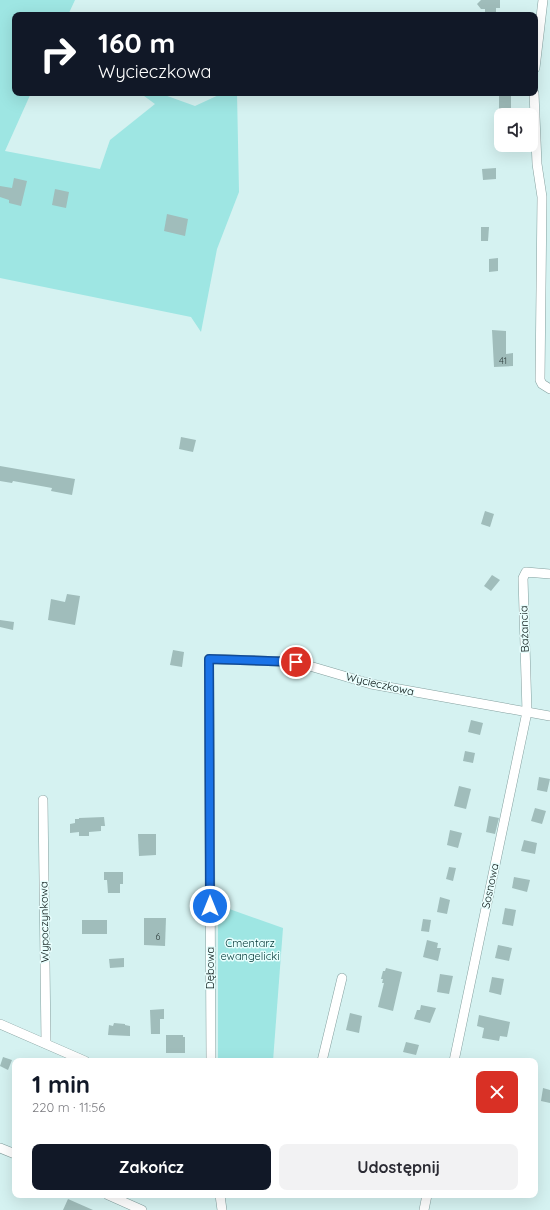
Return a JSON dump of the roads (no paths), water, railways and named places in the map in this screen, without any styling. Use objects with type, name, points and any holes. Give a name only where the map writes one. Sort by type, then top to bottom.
[{"type":"street","points":[[538,42],[543,0]]},
{"type":"street","points":[[534,96],[537,164],[542,197],[540,380],[542,384],[550,389]]},
{"type":"street","name":"Bażancia","points":[[527,712],[523,578],[526,572],[550,574]]},
{"type":"street","name":"Wycieczkowa","points":[[209,659],[296,662],[371,684],[550,716]]},
{"type":"street","name":"Dębowa","points":[[209,659],[211,1058]]},
{"type":"street","name":"Sosnowa","points":[[455,1058],[527,712]]},
{"type":"street","name":"Wypoczynkowa","points":[[43,800],[46,1044]]},
{"type":"street","points":[[323,1058],[342,978]]},
{"type":"street","points":[[0,1024],[78,1058]]},
{"type":"street","points":[[0,1148],[12,1153]]},
{"type":"street","points":[[115,1198],[142,1210]]},
{"type":"street","points":[[220,1198],[222,1210]]},
{"type":"street","points":[[424,1210],[426,1198]]},
{"type":"park label","name":"Cmentarz ewangelicki","points":[[250,949]]}]
